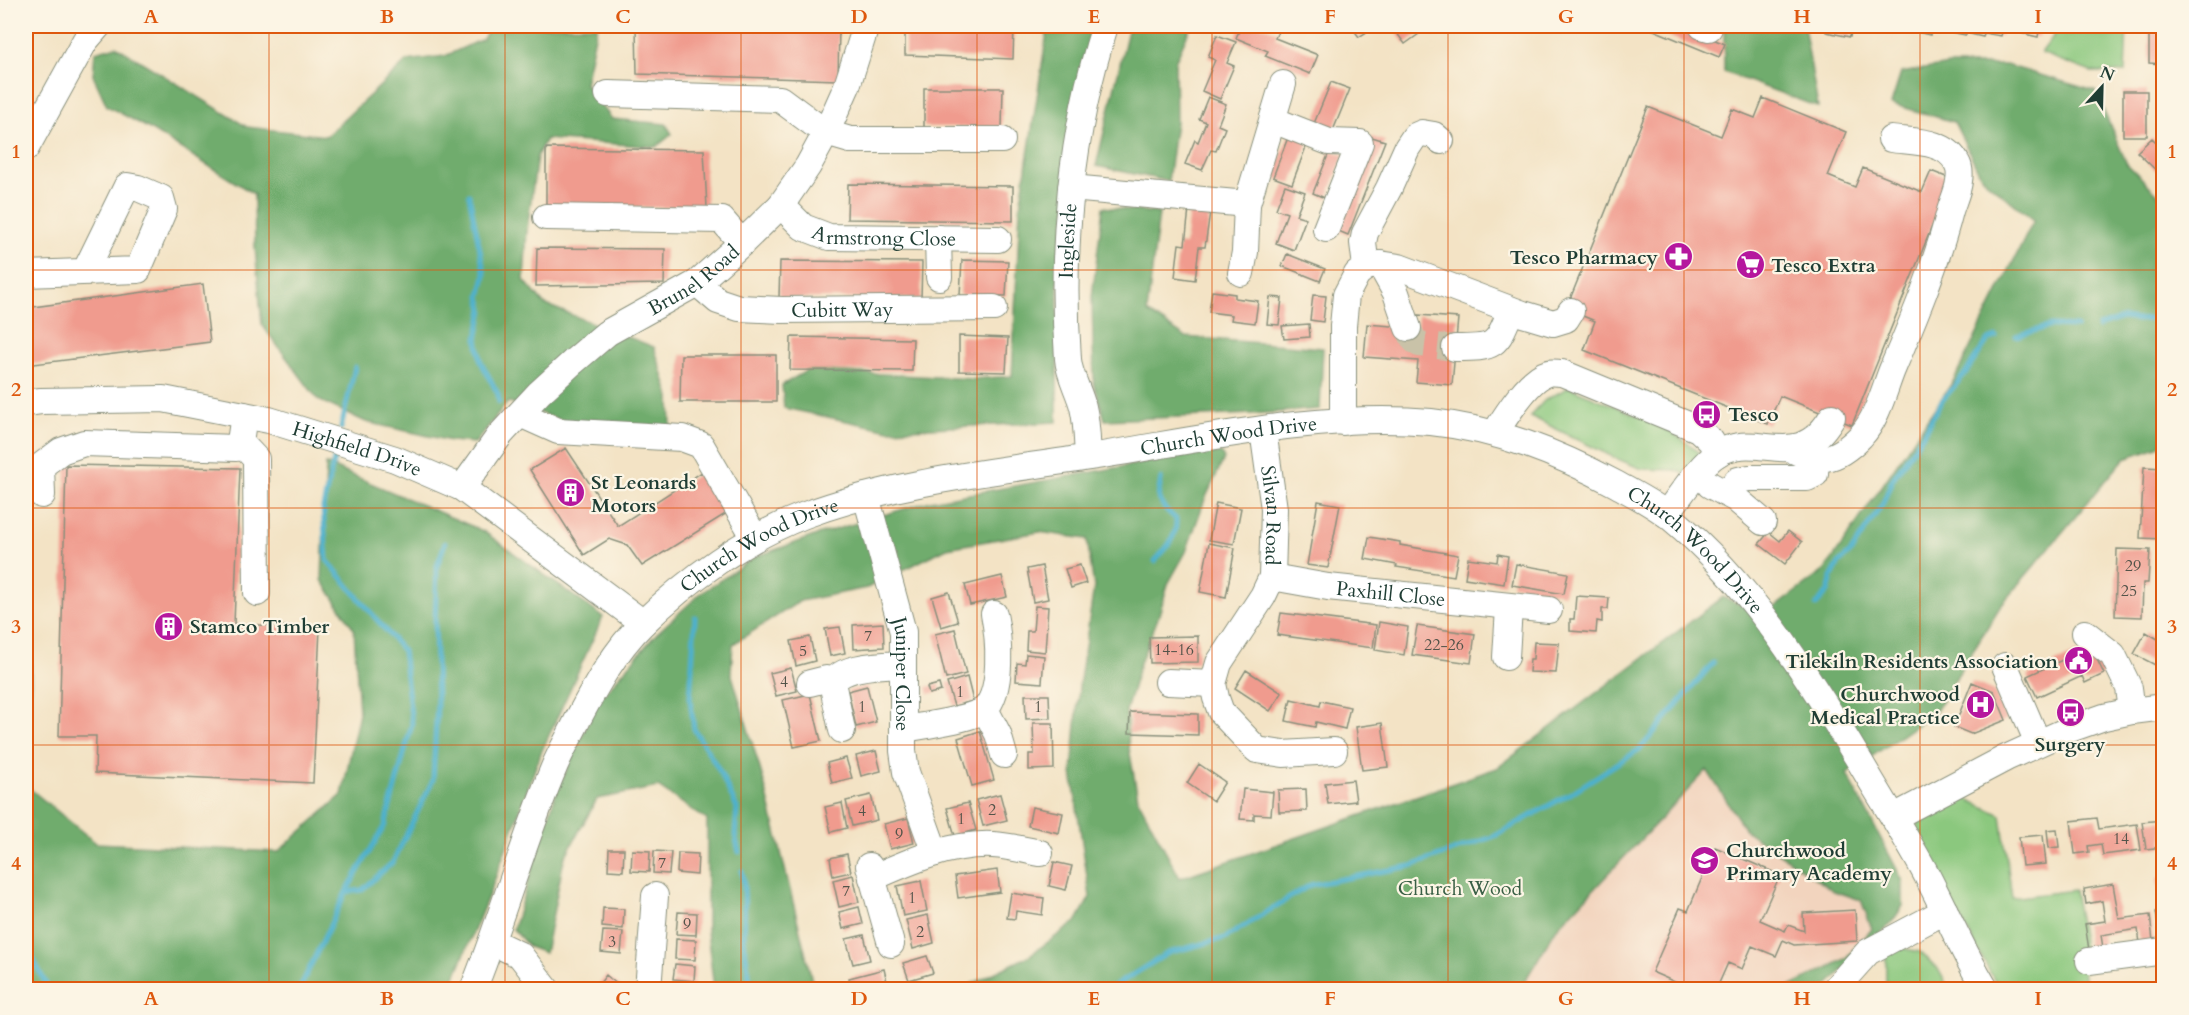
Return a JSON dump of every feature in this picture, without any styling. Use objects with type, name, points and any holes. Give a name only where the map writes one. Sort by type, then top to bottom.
[{"type":"street","name":"Brunel Road","points":[[462,488],[500,435],[573,362],[607,333],[697,283],[781,205],[808,166],[826,134],[847,86],[866,26]]},
{"type":"street","name":"Ingleside","points":[[1088,457],[1083,408],[1068,362],[1066,279],[1071,188],[1079,129],[1094,61],[1105,26]]},
{"type":"street","points":[[26,148],[84,31]]},
{"type":"street","points":[[1241,273],[1245,252],[1247,204],[1284,124],[1283,84]]},
{"type":"street","points":[[608,94],[780,99],[826,134],[850,140],[1002,140]]},
{"type":"street","points":[[1284,124],[1329,142],[1360,143],[1326,229]]},
{"type":"street","points":[[1408,328],[1396,293],[1373,266],[1363,243],[1365,233],[1415,136],[1422,133],[1434,135],[1441,141]]},
{"type":"street","points":[[1789,448],[1816,459],[1825,459],[1851,445],[1863,434],[1872,420],[1934,267],[1959,182],[1958,163],[1946,151],[1926,143],[1891,139]]},
{"type":"street","points":[[1071,188],[1247,204]]},
{"type":"street","name":"Armstrong Close","points":[[781,205],[803,227],[829,237],[998,239]]},
{"type":"street","points":[[546,217],[722,220],[742,243]]},
{"type":"street","points":[[938,238],[939,277]]},
{"type":"street","points":[[1342,422],[1343,326],[1346,295],[1357,274],[1373,266],[1399,267],[1511,310],[1553,322],[1566,319],[1571,311]]},
{"type":"street","points":[[26,274],[85,272]]},
{"type":"street","name":"Cubitt Way","points":[[697,283],[718,301],[739,308],[782,310],[994,308]]},
{"type":"street","points":[[1455,348],[1485,347],[1493,344],[1500,338],[1511,310]]},
{"type":"street","points":[[1495,433],[1511,406],[1537,380],[1547,373],[1559,373],[1698,429],[1712,441],[1717,454]]},
{"type":"street","name":"Highfield Drive","points":[[26,403],[163,399],[269,420],[395,459],[462,488],[643,623]]},
{"type":"street","points":[[520,414],[558,431],[682,438],[701,444],[755,538]]},
{"type":"street","points":[[42,495],[41,466],[61,451],[84,443],[236,448],[240,442],[244,415]]},
{"type":"street","points":[[1666,514],[1707,462],[1717,454],[1742,446],[1789,448],[1806,444],[1817,438],[1832,417]]},
{"type":"street","name":"Church Wood Drive","points":[[473,990],[556,763],[590,696],[617,652],[643,623],[712,566],[755,538],[804,516],[866,496],[970,475],[1263,430],[1388,420],[1434,423],[1495,433],[1546,449],[1576,462],[1666,514],[1694,539],[1764,615],[1844,734],[1894,817],[1986,990]]},
{"type":"street","name":"Silvan Road","points":[[1213,684],[1219,663],[1263,596],[1272,577],[1274,509],[1263,430]]},
{"type":"street","points":[[240,442],[256,459],[257,593]]},
{"type":"street","points":[[1725,493],[1738,480],[1807,478],[1815,474],[1816,459]]},
{"type":"street","points":[[1695,477],[1736,499],[1763,522]]},
{"type":"street","name":"Juniper Close","points":[[866,496],[903,632],[903,751],[906,772],[935,853]]},
{"type":"street","name":"Paxhill Close","points":[[1272,577],[1328,587],[1509,608],[1549,610]]},
{"type":"street","points":[[1506,657],[1509,608]]},
{"type":"street","points":[[903,729],[960,717],[985,709],[996,684],[998,650],[993,614]]},
{"type":"street","points":[[2085,633],[2113,655],[2128,688],[2132,711]]},
{"type":"street","points":[[843,730],[833,687],[822,682],[851,670],[903,664]]},
{"type":"street","points":[[2005,666],[2038,743]]},
{"type":"street","points":[[1168,682],[1213,684],[1221,712],[1252,758],[1334,751]]},
{"type":"street","points":[[1894,817],[2038,743],[2093,720],[2163,707]]},
{"type":"street","points":[[985,709],[998,734],[1004,755]]},
{"type":"street","points":[[891,944],[870,872],[935,853],[969,847],[994,845],[1026,858]]},
{"type":"street","points":[[648,990],[655,896]]},
{"type":"street","points":[[1838,988],[1868,952],[1944,911]]},
{"type":"street","points":[[492,942],[520,956],[548,990]]},
{"type":"street","points":[[2089,961],[2163,951]]},
{"type":"shaded area","name":"Churchwood Primary Academy","points":[[1707,769],[1746,831],[1834,891],[1861,900],[1873,929],[1845,959],[1786,989],[1520,990],[1556,929]]},
{"type":"green space","points":[[490,26],[597,26],[585,84],[612,119],[666,124],[672,134],[656,147],[546,139],[537,156],[527,230],[524,280],[544,304],[654,347],[670,397],[671,430],[567,422],[508,402],[475,443],[451,441],[366,422],[318,400],[262,325],[255,247],[254,194],[148,128],[107,106],[93,75],[95,52],[116,46],[247,127],[326,136],[407,61],[445,56],[483,39]]},
{"type":"green space","points":[[1048,26],[1100,26],[1058,259],[1057,422],[889,430],[784,408],[782,385],[808,370],[973,379],[1012,376],[1020,207]]},
{"type":"green space","points":[[1129,26],[1191,26],[1175,62],[1176,122],[1168,181],[1096,166]]},
{"type":"green space","points":[[1724,26],[1804,26],[1818,107],[1724,72]]},
{"type":"green space","points":[[2061,26],[2127,26],[2125,72],[2091,72],[2041,53]]},
{"type":"green space","name":"Church Wood","points":[[1949,65],[2006,65],[2095,91],[2127,164],[2163,199],[2163,445],[2125,458],[2001,605],[1935,712],[1847,774],[1903,881],[1903,906],[1892,922],[1824,989],[1786,989],[1845,959],[1872,929],[1861,900],[1834,891],[1746,831],[1707,770],[1556,929],[1520,989],[961,989],[1027,957],[1076,922],[1090,897],[1072,773],[1079,687],[1094,587],[1087,539],[1039,532],[947,548],[867,588],[800,601],[733,644],[731,672],[764,782],[814,989],[714,989],[707,931],[707,820],[658,787],[597,799],[564,859],[545,953],[529,947],[513,929],[556,793],[598,701],[656,634],[701,593],[755,557],[817,535],[930,501],[1204,452],[1221,453],[1224,459],[1205,499],[1186,552],[1168,584],[1126,711],[1129,748],[1138,799],[1180,878],[1497,768],[1723,597],[1764,615],[1825,570],[1954,380],[2034,220],[1982,178],[1954,122],[1891,104],[1901,73]]},
{"type":"green space","points":[[1103,207],[1159,213],[1147,312],[1185,337],[1323,348],[1320,409],[1105,420],[1094,384],[1092,297]]},
{"type":"green space","points":[[1569,387],[1658,425],[1703,456],[1688,475],[1675,470],[1642,469],[1530,416],[1545,400]]},
{"type":"green space","points":[[326,464],[483,531],[603,617],[540,755],[492,887],[450,989],[26,989],[26,586],[32,585],[29,788],[96,843],[278,852],[342,795],[359,713],[354,629],[322,580]]},
{"type":"green space","points":[[1957,794],[2001,815],[2012,898],[2074,890],[2086,958],[2082,965],[2085,984],[2092,989],[1999,989],[1951,900],[1917,827],[1920,816]]},
{"type":"green space","points":[[1896,947],[1920,952],[1938,969],[1949,989],[1886,989],[1886,953]]},
{"type":"building","points":[[636,26],[839,26],[838,80],[637,74]]},
{"type":"building","points":[[905,26],[1014,27],[1013,59],[905,55]]},
{"type":"building","points":[[1241,26],[1262,26],[1278,32],[1275,38],[1318,55],[1310,74],[1265,56],[1268,51],[1236,38]]},
{"type":"building","points":[[1351,26],[1376,26],[1359,37]]},
{"type":"building","points":[[1396,26],[1430,26],[1405,44],[1393,28]]},
{"type":"building","points":[[1644,26],[1680,26],[1725,44],[1719,57]]},
{"type":"building","points":[[1827,26],[1852,26],[1850,37],[1826,32]]},
{"type":"building","points":[[1878,26],[1911,26],[1909,33]]},
{"type":"building","points":[[1915,26],[1968,26],[1966,35],[1931,28],[1930,35],[1913,31]]},
{"type":"building","points":[[1972,26],[2040,26],[2038,37],[2003,29],[2001,36],[1984,33],[1983,37],[1970,34]]},
{"type":"building","points":[[2149,26],[2163,26],[2163,64],[2149,63]]},
{"type":"building","points":[[1217,35],[1236,42],[1227,63],[1234,66],[1220,99],[1202,91],[1215,60],[1208,57]]},
{"type":"building","points":[[1331,82],[1350,89],[1332,133],[1313,126]]},
{"type":"building","points":[[924,88],[1003,88],[1002,127],[924,127]]},
{"type":"building","points":[[2123,91],[2147,91],[2147,136],[2123,136]]},
{"type":"building","points":[[1208,97],[1226,104],[1218,125],[1225,128],[1216,151],[1211,150],[1202,170],[1185,164],[1206,122],[1199,119]]},
{"type":"building","name":"Tesco Extra","points":[[1763,98],[1846,132],[1828,176],[1855,187],[1863,168],[1922,192],[1931,171],[1951,179],[1852,425],[1780,396],[1768,424],[1584,350],[1595,321],[1566,309],[1648,107],[1721,136],[1732,109],[1755,118]]},
{"type":"building","points":[[1290,132],[1309,139],[1292,184],[1273,177]]},
{"type":"building","points":[[1372,137],[1385,141],[1348,235],[1336,230]]},
{"type":"building","points":[[2152,138],[2163,149],[2163,177],[2137,152]]},
{"type":"building","points":[[546,148],[704,150],[707,208],[546,206]]},
{"type":"building","points":[[1330,150],[1344,155],[1327,199],[1313,193]]},
{"type":"building","points":[[848,184],[1013,186],[1013,221],[847,219]]},
{"type":"building","points":[[1285,185],[1305,192],[1296,215],[1306,218],[1294,250],[1276,243],[1287,213],[1276,209]]},
{"type":"building","points":[[1189,209],[1210,212],[1205,247],[1199,247],[1195,280],[1175,277],[1179,244],[1185,245]]},
{"type":"building","points":[[537,248],[665,249],[664,284],[536,286]]},
{"type":"building","points":[[1287,254],[1325,269],[1320,281],[1282,266]]},
{"type":"building","points":[[962,260],[1008,261],[1006,296],[960,295]]},
{"type":"building","points":[[780,261],[922,262],[921,299],[779,298]]},
{"type":"building","points":[[203,284],[210,342],[26,365],[26,308]]},
{"type":"building","points":[[1212,291],[1235,294],[1235,298],[1258,301],[1255,323],[1231,320],[1232,315],[1209,312]]},
{"type":"building","points":[[1313,295],[1326,296],[1323,322],[1310,320]]},
{"type":"building","points":[[1270,297],[1282,298],[1279,325],[1267,324]]},
{"type":"building","points":[[1418,315],[1458,318],[1452,385],[1416,382],[1418,361],[1364,357],[1367,324],[1417,328]]},
{"type":"building","points":[[1309,324],[1310,337],[1284,339],[1282,326]]},
{"type":"building","points":[[959,336],[1008,338],[1006,372],[959,371]]},
{"type":"building","points":[[791,337],[913,339],[912,371],[790,370]]},
{"type":"building","points":[[681,355],[776,355],[776,402],[680,402]]},
{"type":"building","name":"St Leonards Motors","points":[[566,448],[618,526],[702,472],[727,513],[642,566],[627,545],[609,539],[584,555],[530,470]]},
{"type":"building","name":"Stamco Timber","points":[[66,465],[240,468],[234,624],[320,628],[313,783],[95,773],[96,736],[59,736]]},
{"type":"building","points":[[2144,467],[2163,468],[2162,539],[2140,538]]},
{"type":"building","points":[[1318,501],[1340,505],[1328,568],[1307,565]]},
{"type":"building","points":[[1216,503],[1241,508],[1234,544],[1209,540]]},
{"type":"building","points":[[1788,531],[1802,542],[1785,564],[1759,544],[1769,532],[1780,541]]},
{"type":"building","points":[[1369,537],[1458,555],[1454,576],[1396,567],[1397,565],[1365,559]]},
{"type":"building","points":[[1209,543],[1235,548],[1226,597],[1200,592]]},
{"type":"building","points":[[2117,549],[2150,550],[2148,583],[2143,583],[2142,617],[2115,616]]},
{"type":"building","points":[[1498,554],[1508,556],[1504,584],[1465,578],[1468,558],[1497,562]]},
{"type":"building","points":[[1516,564],[1568,573],[1564,594],[1512,585]]},
{"type":"building","points":[[1080,565],[1086,583],[1071,588],[1065,569]]},
{"type":"building","points":[[1042,566],[1048,599],[1033,602],[1027,569]]},
{"type":"building","points":[[1002,576],[1007,597],[970,605],[965,585]]},
{"type":"building","points":[[949,592],[958,622],[941,627],[932,597]]},
{"type":"building","points":[[1576,596],[1609,598],[1608,609],[1602,609],[1602,622],[1597,621],[1596,633],[1570,631],[1570,619],[1574,619]]},
{"type":"building","points":[[1035,606],[1048,607],[1045,652],[1026,650],[1027,631],[1033,631]]},
{"type":"building","points":[[1281,613],[1376,625],[1373,648],[1277,635]]},
{"type":"building","points":[[1379,622],[1408,627],[1404,655],[1375,650]]},
{"type":"building","points":[[883,623],[884,647],[854,649],[853,625]]},
{"type":"building","points":[[1417,626],[1475,634],[1471,663],[1412,655]]},
{"type":"building","points":[[840,627],[845,653],[830,656],[825,629]]},
{"type":"building","points":[[955,629],[966,674],[946,679],[935,634]]},
{"type":"building","points":[[2146,632],[2163,642],[2163,669],[2134,654]]},
{"type":"building","points":[[1198,636],[1198,662],[1150,663],[1149,637]]},
{"type":"building","points":[[810,637],[815,661],[796,666],[791,641]]},
{"type":"building","points":[[1534,642],[1559,643],[1556,673],[1529,672],[1530,659],[1533,659]]},
{"type":"building","name":"Tilekiln Residents Association","points":[[2091,647],[2104,674],[2085,683],[2082,676],[2037,697],[2027,676]]},
{"type":"building","points":[[1026,654],[1044,656],[1042,683],[1016,681],[1017,663],[1025,664]]},
{"type":"building","points":[[791,668],[797,691],[776,696],[770,673]]},
{"type":"building","points":[[1246,670],[1282,693],[1270,711],[1235,688]]},
{"type":"building","points":[[967,677],[973,701],[954,706],[947,683]]},
{"type":"building","name":"Churchwood Medical Practice","points":[[1972,682],[1994,691],[2006,720],[1971,734],[1954,727]]},
{"type":"building","points":[[939,684],[941,691],[929,694],[927,687]]},
{"type":"building","points":[[867,686],[876,722],[856,727],[848,691]]},
{"type":"building","points":[[810,694],[821,741],[794,747],[783,700]]},
{"type":"building","points":[[1025,695],[1049,695],[1050,718],[1026,719]]},
{"type":"building","points":[[1291,699],[1320,706],[1321,701],[1350,707],[1345,729],[1316,722],[1315,727],[1286,721]]},
{"type":"building","points":[[1130,712],[1198,714],[1198,735],[1129,733]]},
{"type":"building","points":[[1033,723],[1053,723],[1054,769],[1029,770],[1029,754],[1034,754]]},
{"type":"building","points":[[1382,723],[1388,767],[1362,770],[1356,727]]},
{"type":"building","points":[[980,731],[994,780],[972,786],[958,738]]},
{"type":"building","points":[[876,751],[881,771],[861,776],[856,756]]},
{"type":"building","points":[[846,758],[852,778],[832,783],[827,763]]},
{"type":"building","points":[[1199,764],[1225,782],[1213,801],[1187,783]]},
{"type":"building","points":[[1353,780],[1356,801],[1328,804],[1325,783]]},
{"type":"building","points":[[1243,789],[1273,792],[1271,815],[1254,814],[1254,820],[1240,819]]},
{"type":"building","points":[[1306,789],[1307,811],[1279,812],[1278,790]]},
{"type":"building","points":[[1000,794],[1007,820],[983,826],[976,800]]},
{"type":"building","points":[[871,795],[877,820],[852,826],[846,801]]},
{"type":"building","points":[[842,803],[847,828],[831,832],[825,807]]},
{"type":"building","points":[[968,803],[976,830],[955,836],[947,808]]},
{"type":"building","points":[[1032,807],[1063,813],[1059,833],[1028,826]]},
{"type":"building","points":[[908,818],[914,843],[890,849],[884,824]]},
{"type":"building","points":[[2097,818],[2099,829],[2137,824],[2141,850],[2103,855],[2101,844],[2088,846],[2089,852],[2075,854],[2071,821]]},
{"type":"building","points":[[2163,820],[2163,847],[2146,849],[2142,822]]},
{"type":"building","points":[[2057,829],[2059,847],[2049,848],[2047,830]]},
{"type":"building","points":[[2043,835],[2046,864],[2022,866],[2019,837]]},
{"type":"building","points":[[1715,847],[1780,875],[1760,920],[1785,931],[1788,925],[1804,931],[1803,913],[1855,910],[1857,941],[1794,945],[1783,940],[1776,956],[1752,946],[1742,969],[1728,963],[1716,990],[1693,990],[1652,972],[1680,908],[1688,911]]},
{"type":"building","points":[[609,849],[624,849],[623,871],[608,870]]},
{"type":"building","points":[[632,850],[650,851],[649,872],[631,871]]},
{"type":"building","points":[[654,851],[671,852],[669,874],[653,873]]},
{"type":"building","points":[[678,853],[698,854],[697,875],[677,873]]},
{"type":"building","points":[[847,854],[851,872],[833,876],[830,858]]},
{"type":"building","points":[[1054,862],[1072,866],[1066,890],[1049,886]]},
{"type":"building","points":[[997,870],[1000,892],[958,898],[955,876]]},
{"type":"building","points":[[853,875],[859,902],[839,907],[833,880]]},
{"type":"building","points":[[2163,877],[2163,892],[2159,893],[2157,878]]},
{"type":"building","points":[[921,881],[927,911],[903,916],[897,886]]},
{"type":"building","points":[[2113,884],[2119,919],[2150,915],[2153,941],[2140,943],[2138,929],[2101,935],[2103,948],[2089,950],[2085,924],[2105,921],[2102,901],[2086,904],[2084,889]]},
{"type":"building","points":[[1011,893],[1044,898],[1042,915],[1016,911],[1015,919],[1007,918]]},
{"type":"building","points":[[859,907],[863,924],[843,929],[839,912]]},
{"type":"building","points":[[603,908],[624,909],[623,929],[602,927]]},
{"type":"building","points":[[2163,911],[2163,938],[2160,939],[2156,912]]},
{"type":"building","points":[[678,912],[697,913],[696,935],[676,934]]},
{"type":"building","points":[[928,915],[934,943],[913,949],[906,920]]},
{"type":"building","points":[[603,931],[623,932],[621,954],[601,952]]},
{"type":"building","points":[[864,935],[870,960],[853,964],[846,939]]},
{"type":"building","points":[[676,939],[696,940],[695,960],[675,959]]},
{"type":"building","points":[[927,956],[933,973],[909,980],[903,963]]},
{"type":"building","points":[[675,964],[695,966],[694,981],[673,979]]},
{"type":"building","points":[[884,969],[889,990],[852,990],[849,978]]},
{"type":"building","points":[[606,975],[624,990],[600,990],[597,987]]},
{"type":"building","points":[[673,982],[694,983],[693,990],[672,990]]},
{"type":"waterway","points":[[469,195],[485,275],[480,297],[483,309],[477,339],[481,362],[498,394],[499,402]]},
{"type":"waterway","points":[[2098,327],[2122,318],[2152,319],[2164,312]]},
{"type":"waterway","points":[[2016,336],[2051,326],[2077,327]]},
{"type":"waterway","points":[[1816,605],[1828,592],[1832,576],[1839,563],[1851,552],[1883,503],[1892,480],[1922,436],[1941,402],[1964,375],[1988,340],[1996,337]]},
{"type":"waterway","points":[[341,428],[355,367]]},
{"type":"waterway","points":[[299,990],[346,892],[385,825],[412,724],[403,651],[327,560],[323,507],[335,455]]},
{"type":"waterway","points":[[1155,561],[1170,542],[1176,525],[1176,519],[1165,509],[1158,497],[1161,479]]},
{"type":"waterway","points":[[346,892],[362,890],[393,862],[433,780],[437,704],[435,621],[437,566],[445,543]]},
{"type":"waterway","points":[[695,617],[690,699],[694,729],[718,768],[737,808],[735,835],[739,852]]},
{"type":"waterway","points":[[1108,990],[1168,953],[1225,938],[1310,885],[1411,866],[1495,836],[1571,793],[1640,749],[1713,663]]},
{"type":"waterway","points":[[742,871],[745,947],[752,990]]},
{"type":"waterway","points":[[26,945],[49,990]]},
{"type":"tunnel","points":[[1408,328],[1414,340],[1419,344],[1455,348]]},
{"type":"place","name":"Tesco Pharmacy","points":[[1679,257]]},
{"type":"place","name":"Tesco Extra","points":[[1750,265]]},
{"type":"place","name":"Tesco","points":[[1707,414]]},
{"type":"place","name":"St Leonards Motors","points":[[570,493]]},
{"type":"place","name":"Stamco Timber","points":[[169,626]]},
{"type":"place","name":"Tilekiln Residents Association","points":[[2079,661]]},
{"type":"place","name":"Churchwood Medical Practice","points":[[1981,705]]},
{"type":"place","name":"Surgery","points":[[2070,713]]},
{"type":"place","name":"Churchwood Primary Academy","points":[[1705,861]]}]
